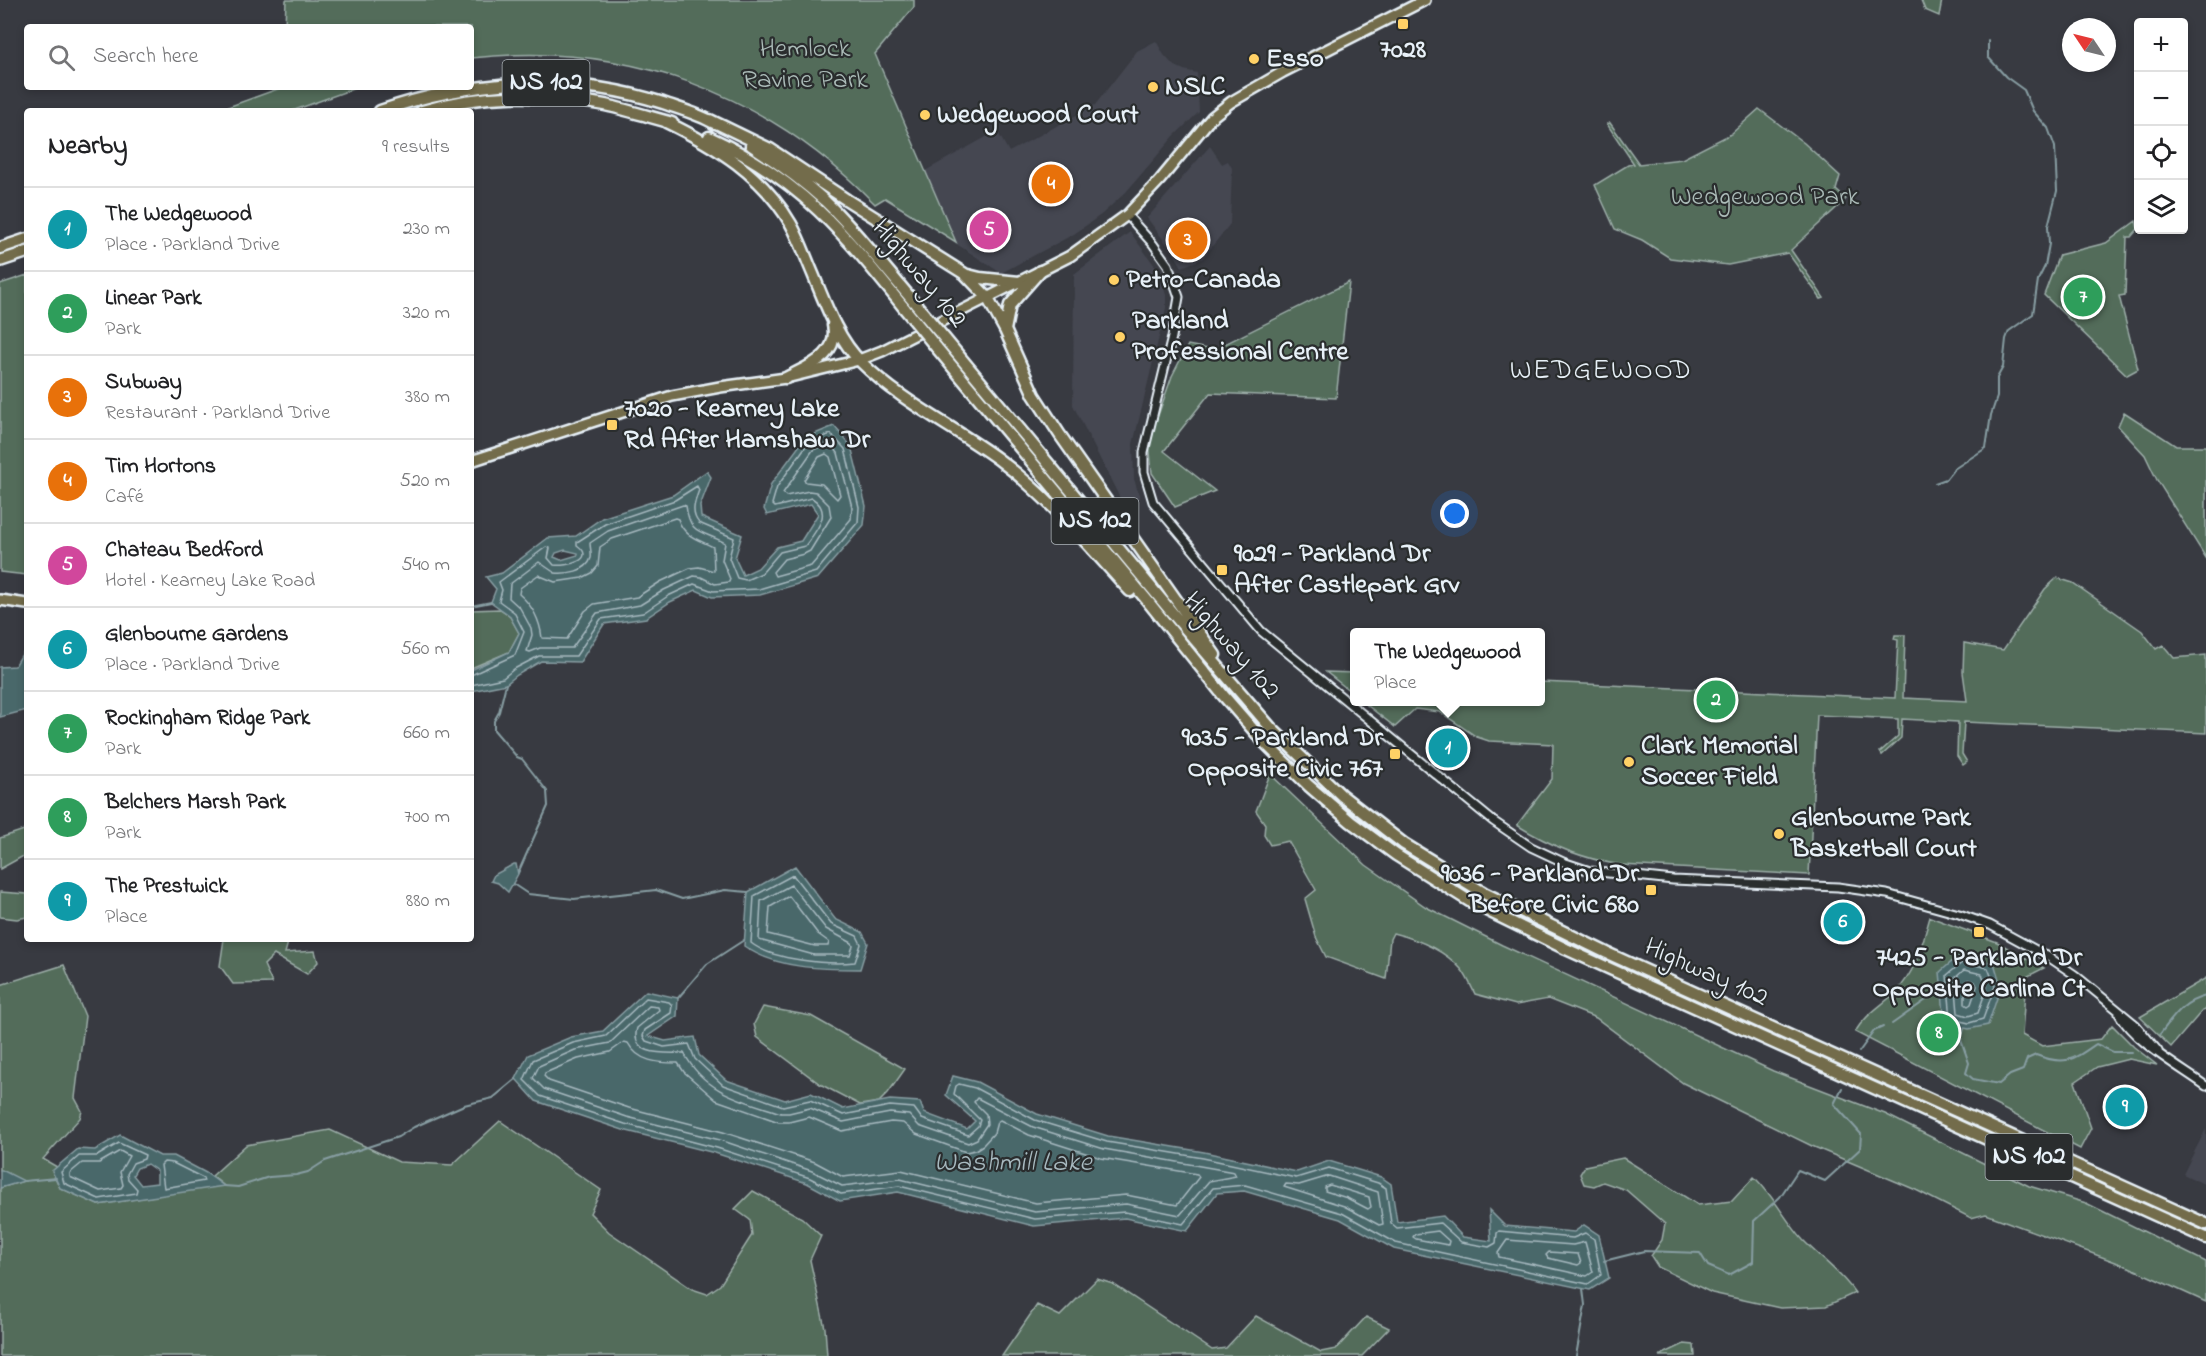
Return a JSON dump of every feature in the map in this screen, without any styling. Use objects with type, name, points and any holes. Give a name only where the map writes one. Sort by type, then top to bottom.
[{"type":"highway","name":"Highway 102","points":[[474,88],[517,83],[548,83],[579,85],[641,96],[710,120],[781,165],[826,202],[868,247],[914,302],[941,343],[1203,671],[1264,742],[1309,786],[1351,822],[1396,855],[1474,904],[1566,949],[2206,1238]]},
{"type":"highway","name":"Highway 102","points":[[391,108],[454,90]]},
{"type":"highway","name":"Highway 102","points":[[434,108],[487,98],[546,98],[604,105],[693,129],[763,165],[800,192],[858,250],[905,309],[941,343],[1247,700],[1300,758],[1341,795],[1404,844],[1484,893],[1617,957],[2206,1224]]},
{"type":"highway","points":[[710,120],[770,148],[964,274],[987,297],[1005,330],[1034,395],[1247,700]]},
{"type":"highway","points":[[666,122],[720,150],[740,165],[771,195],[791,224],[843,339],[859,360],[881,381],[997,458],[1034,488],[1203,671]]},
{"type":"highway","points":[[0,248],[24,240]]},
{"type":"highway","points":[[0,261],[24,253]]},
{"type":"highway","points":[[1005,330],[1010,305],[1040,271]]},
{"type":"highway","points":[[964,274],[1019,282]]},
{"type":"highway","points":[[786,378],[826,355],[832,345],[835,332],[831,313]]},
{"type":"main road","points":[[474,460],[672,396],[786,378],[859,360],[882,351],[1070,256],[1127,215],[1212,117],[1231,102],[1282,72],[1425,0]]},
{"type":"main road","points":[[0,600],[24,604]]},
{"type":"street","points":[[1127,215],[1168,265],[1179,297],[1172,337],[1144,452],[1144,471],[1154,502],[1261,631],[1350,704]]},
{"type":"street","points":[[1353,706],[1493,821],[1531,847],[1563,862],[1590,871],[1673,880],[1838,887],[1887,894],[1936,906],[1990,925],[2047,956],[2075,975],[2118,1011],[2130,1030],[2206,1086]]},
{"type":"shaded area","points":[[1156,41],[1173,65],[1197,73],[1199,112],[1174,136],[1126,192],[1102,214],[1074,234],[1001,273],[955,243],[925,171],[997,131],[1009,152],[1095,105],[1137,51]]},
{"type":"shaded area","points":[[1210,146],[1222,164],[1228,161],[1232,168],[1230,224],[1202,259],[1182,267],[1147,218]]},
{"type":"shaded area","points":[[1130,232],[1158,270],[1166,295],[1166,308],[1133,444],[1134,479],[1140,498],[1124,506],[1073,405],[1074,274]]},
{"type":"shaded area","points":[[2206,1129],[2206,1185],[2183,1174]]},
{"type":"green space","name":"Hemlock Ravine Park","points":[[286,0],[914,0],[914,7],[875,54],[956,242],[885,198],[875,204],[833,165],[788,132],[741,104],[691,83],[638,67],[584,58],[528,55],[474,58],[474,24],[285,24]]},
{"type":"green space","points":[[1921,0],[1942,0],[1939,16],[1925,10]]},
{"type":"green space","points":[[275,90],[350,90],[300,108],[225,108]]},
{"type":"green space","name":"Wedgewood Park","points":[[1759,109],[1804,143],[1840,176],[1836,190],[1846,199],[1791,250],[1824,298],[1821,299],[1788,253],[1728,265],[1670,258],[1642,240],[1615,229],[1595,185],[1628,165],[1634,164],[1607,124],[1610,123],[1639,164],[1682,159],[1731,134]]},
{"type":"green space","points":[[2134,222],[2134,234],[2127,237],[2125,295],[2119,296],[2138,369],[2127,375],[2044,295],[2059,255],[2106,243]]},
{"type":"green space","points":[[24,276],[24,575],[0,572],[0,284]]},
{"type":"green space","points":[[1349,282],[1336,398],[1210,393],[1164,451],[1215,491],[1175,507],[1152,473],[1149,441],[1172,376],[1188,345],[1213,350]]},
{"type":"green space","points":[[2124,412],[2176,446],[2206,446],[2206,558],[2157,480],[2145,455],[2118,426]]},
{"type":"green space","points":[[2057,578],[2073,583],[2142,631],[2156,649],[2163,645],[2174,658],[2206,655],[2206,733],[1964,722],[1962,754],[1967,762],[1963,765],[1957,756],[1958,722],[1902,719],[1901,738],[1882,755],[1880,752],[1898,736],[1898,719],[1817,715],[1809,875],[1621,865],[1567,851],[1517,825],[1552,779],[1553,744],[1489,741],[1477,737],[1440,712],[1415,709],[1395,727],[1368,706],[1545,706],[1545,682],[1895,698],[1898,640],[1894,639],[1895,635],[1905,635],[1903,698],[1967,701],[1963,672],[1964,643],[2003,650],[2045,589]]},
{"type":"green space","points":[[500,609],[509,615],[519,633],[509,652],[474,667],[474,610]]},
{"type":"green space","points":[[1326,672],[1350,673],[1350,691]]},
{"type":"green space","points":[[1270,774],[1366,865],[1426,907],[1502,945],[1773,1071],[1885,1114],[2029,1186],[2086,1203],[2206,1262],[2206,1302],[2129,1267],[1986,1214],[1971,1218],[1916,1190],[1812,1146],[1683,1083],[1596,1018],[1548,999],[1516,1005],[1475,994],[1465,975],[1454,962],[1447,956],[1411,938],[1393,933],[1390,939],[1386,979],[1326,957],[1316,937],[1305,899],[1316,890],[1288,841],[1270,845],[1264,835],[1265,824],[1256,811]]},
{"type":"green space","points":[[24,830],[24,856],[0,869],[0,838]]},
{"type":"green space","points":[[0,892],[24,894],[24,918],[0,917]]},
{"type":"green space","points":[[1930,917],[1997,942],[2044,968],[2026,977],[2022,1035],[2042,1046],[2101,1039],[2112,1025],[2134,1047],[2157,1065],[2129,1059],[2097,1067],[2075,1082],[2091,1128],[2080,1149],[1855,1032],[1868,1016],[1895,993],[1908,976],[1917,958]]},
{"type":"green space","points":[[224,942],[288,942],[285,953],[315,951],[318,962],[307,974],[274,955],[264,965],[272,983],[233,984],[220,966]]},
{"type":"green space","points":[[64,965],[85,1016],[75,1098],[82,1111],[80,1118],[43,1159],[57,1167],[53,1172],[60,1188],[98,1205],[223,1185],[212,1176],[246,1145],[330,1130],[399,1162],[452,1165],[500,1121],[601,1190],[590,1213],[609,1232],[692,1289],[707,1294],[720,1285],[752,1235],[750,1220],[735,1209],[753,1191],[802,1218],[821,1236],[810,1260],[825,1328],[827,1356],[0,1356],[0,1188],[23,1181],[0,1170],[0,985]]},
{"type":"green space","points":[[2206,978],[2206,1010],[2202,1011],[2171,1047],[2140,1017]]},
{"type":"green space","points":[[763,1007],[811,1016],[905,1069],[879,1102],[860,1105],[820,1084],[757,1037],[754,1024]]},
{"type":"green space","points":[[1623,1158],[1698,1205],[1732,1201],[1754,1177],[1768,1192],[1803,1240],[1837,1272],[1855,1293],[1826,1306],[1780,1308],[1712,1293],[1658,1267],[1651,1256],[1662,1240],[1665,1224],[1626,1190],[1603,1182],[1594,1186],[1584,1184],[1580,1174],[1585,1166]]},
{"type":"green space","points":[[1097,1279],[1113,1284],[1212,1350],[1226,1348],[1256,1316],[1321,1352],[1336,1349],[1366,1317],[1389,1328],[1362,1356],[1002,1356],[1037,1305],[1060,1316]]},
{"type":"green space","points":[[1684,1344],[1694,1345],[1695,1356],[1659,1356]]},
{"type":"water","points":[[834,426],[851,446],[866,506],[864,525],[818,578],[760,595],[712,597],[696,590],[670,602],[646,618],[604,624],[580,662],[541,661],[506,684],[474,690],[474,669],[509,652],[519,633],[509,615],[491,602],[496,589],[486,577],[502,573],[548,538],[576,536],[602,518],[673,495],[707,471],[711,477],[700,506],[701,517],[742,535],[735,558],[743,575],[758,568],[777,547],[801,541],[818,514],[811,504],[767,515],[764,509],[771,484],[805,438]],"holes":[[[565,550],[578,553],[578,555],[561,560],[554,557],[556,553]]]},
{"type":"water","points":[[24,651],[24,711],[0,717],[0,667],[15,666]]},
{"type":"water","points":[[516,864],[518,874],[508,892],[498,883],[491,881],[494,875]]},
{"type":"water","points":[[795,866],[835,919],[862,932],[868,943],[860,969],[800,966],[770,959],[744,946],[748,892]]},
{"type":"water","points":[[1962,956],[1994,963],[2001,986],[1988,1025],[1969,1029],[1945,1024],[1940,972]]},
{"type":"water","name":"Washmill Lake","points":[[646,991],[678,998],[677,1016],[648,1036],[665,1041],[695,1037],[699,1055],[726,1080],[785,1100],[811,1093],[843,1109],[890,1100],[920,1102],[924,1113],[967,1129],[975,1121],[946,1095],[953,1076],[977,1082],[1037,1114],[1108,1136],[1204,1152],[1297,1172],[1329,1161],[1381,1177],[1391,1184],[1397,1222],[1443,1216],[1463,1237],[1491,1241],[1489,1210],[1505,1226],[1574,1232],[1584,1225],[1599,1235],[1609,1278],[1590,1290],[1394,1249],[1340,1219],[1244,1191],[1217,1193],[1187,1231],[1125,1218],[1034,1226],[898,1192],[840,1201],[807,1183],[715,1153],[623,1130],[536,1101],[516,1079],[528,1055],[571,1037],[603,1031]]},
{"type":"water","points":[[120,1135],[160,1156],[174,1156],[206,1173],[224,1186],[98,1205],[60,1188],[52,1171],[78,1149],[95,1150]],"holes":[[[147,1164],[157,1171],[157,1183],[141,1185],[133,1175],[137,1168]]]},
{"type":"water","points":[[0,1170],[2,1170],[24,1181],[0,1188]]},
{"type":"waterway","points":[[1935,483],[1946,479],[1954,469],[1986,448],[1991,415],[1997,397],[1997,378],[2003,367],[2006,339],[2009,331],[2033,314],[2038,280],[2045,266],[2049,244],[2048,226],[2057,191],[2055,147],[2048,128],[2033,111],[2024,90],[2006,77],[1988,57],[1988,41]]},
{"type":"waterway","points":[[474,605],[491,602]]},
{"type":"waterway","points":[[506,684],[499,712],[494,721],[494,730],[517,757],[522,759],[547,791],[548,806],[518,873]]},
{"type":"waterway","points":[[513,884],[528,894],[574,899],[656,890],[682,899],[725,890],[748,892]]},
{"type":"waterway","points":[[678,998],[707,964],[744,940]]},
{"type":"waterway","points":[[1892,1024],[1943,988]]},
{"type":"waterway","points":[[2160,1034],[2185,1006],[2206,996]]},
{"type":"waterway","points":[[1859,1052],[1874,1031],[1883,1027]]},
{"type":"waterway","points":[[1964,1029],[1961,1040],[1969,1063],[1966,1073],[1973,1079],[1999,1084],[2010,1075],[2023,1070],[2027,1059],[2036,1055],[2054,1060],[2068,1060],[2096,1044],[2113,1052],[2131,1052]]},
{"type":"waterway","points":[[224,1186],[238,1187],[269,1177],[308,1172],[325,1161],[398,1137],[414,1127],[464,1105],[493,1098],[516,1079]]},
{"type":"waterway","points":[[1604,1261],[1644,1251],[1700,1253],[1708,1266],[1729,1275],[1753,1262],[1754,1221],[1780,1197],[1798,1170],[1825,1181],[1860,1149],[1861,1134],[1834,1104],[1842,1088]]},
{"type":"waterway","points":[[24,1181],[56,1178]]},
{"type":"waterway","points":[[1576,1356],[1585,1305],[1583,1289]]},
{"type":"place","name":"7028","points":[[1403,24]]},
{"type":"place","name":"Esso","points":[[1254,59]]},
{"type":"place","name":"NSLC","points":[[1153,87]]},
{"type":"place","name":"Wedgewood Court","points":[[925,115]]},
{"type":"place","name":"Tim Hortons","points":[[1051,184]]},
{"type":"place","name":"Chateau Bedford","points":[[989,230]]},
{"type":"place","name":"Subway","points":[[1188,240]]},
{"type":"place","name":"Petro-Canada","points":[[1114,280]]},
{"type":"place","name":"Rockingham Ridge Park","points":[[2083,297]]},
{"type":"place","name":"Parkland Professional Centre","points":[[1120,337]]},
{"type":"place","name":"7020 - Kearney Lake Rd After Hamshaw Dr","points":[[612,425]]},
{"type":"place","name":"9029 - Parkland Dr After Castlepark Grv","points":[[1222,570]]},
{"type":"place","name":"Linear Park","points":[[1716,700]]},
{"type":"place","name":"The Wedgewood","points":[[1448,748]]},
{"type":"place","name":"9035 - Parkland Dr Opposite Civic 767","points":[[1395,754]]},
{"type":"place","name":"Clark Memorial Soccer Field","points":[[1629,762]]},
{"type":"place","name":"Glenbourne Park Basketball Court","points":[[1779,834]]},
{"type":"place","name":"9036 - Parkland Dr Before Civic 680","points":[[1651,890]]},
{"type":"place","name":"Glenbourne Gardens","points":[[1843,922]]},
{"type":"place","name":"7425 - Parkland Dr Opposite Carlina Ct","points":[[1979,932]]},
{"type":"place","name":"Belchers Marsh Park","points":[[1939,1033]]},
{"type":"place","name":"The Prestwick","points":[[2125,1107]]},
{"type":"district","name":"WEDGEWOOD","points":[[1601,371]]}]
